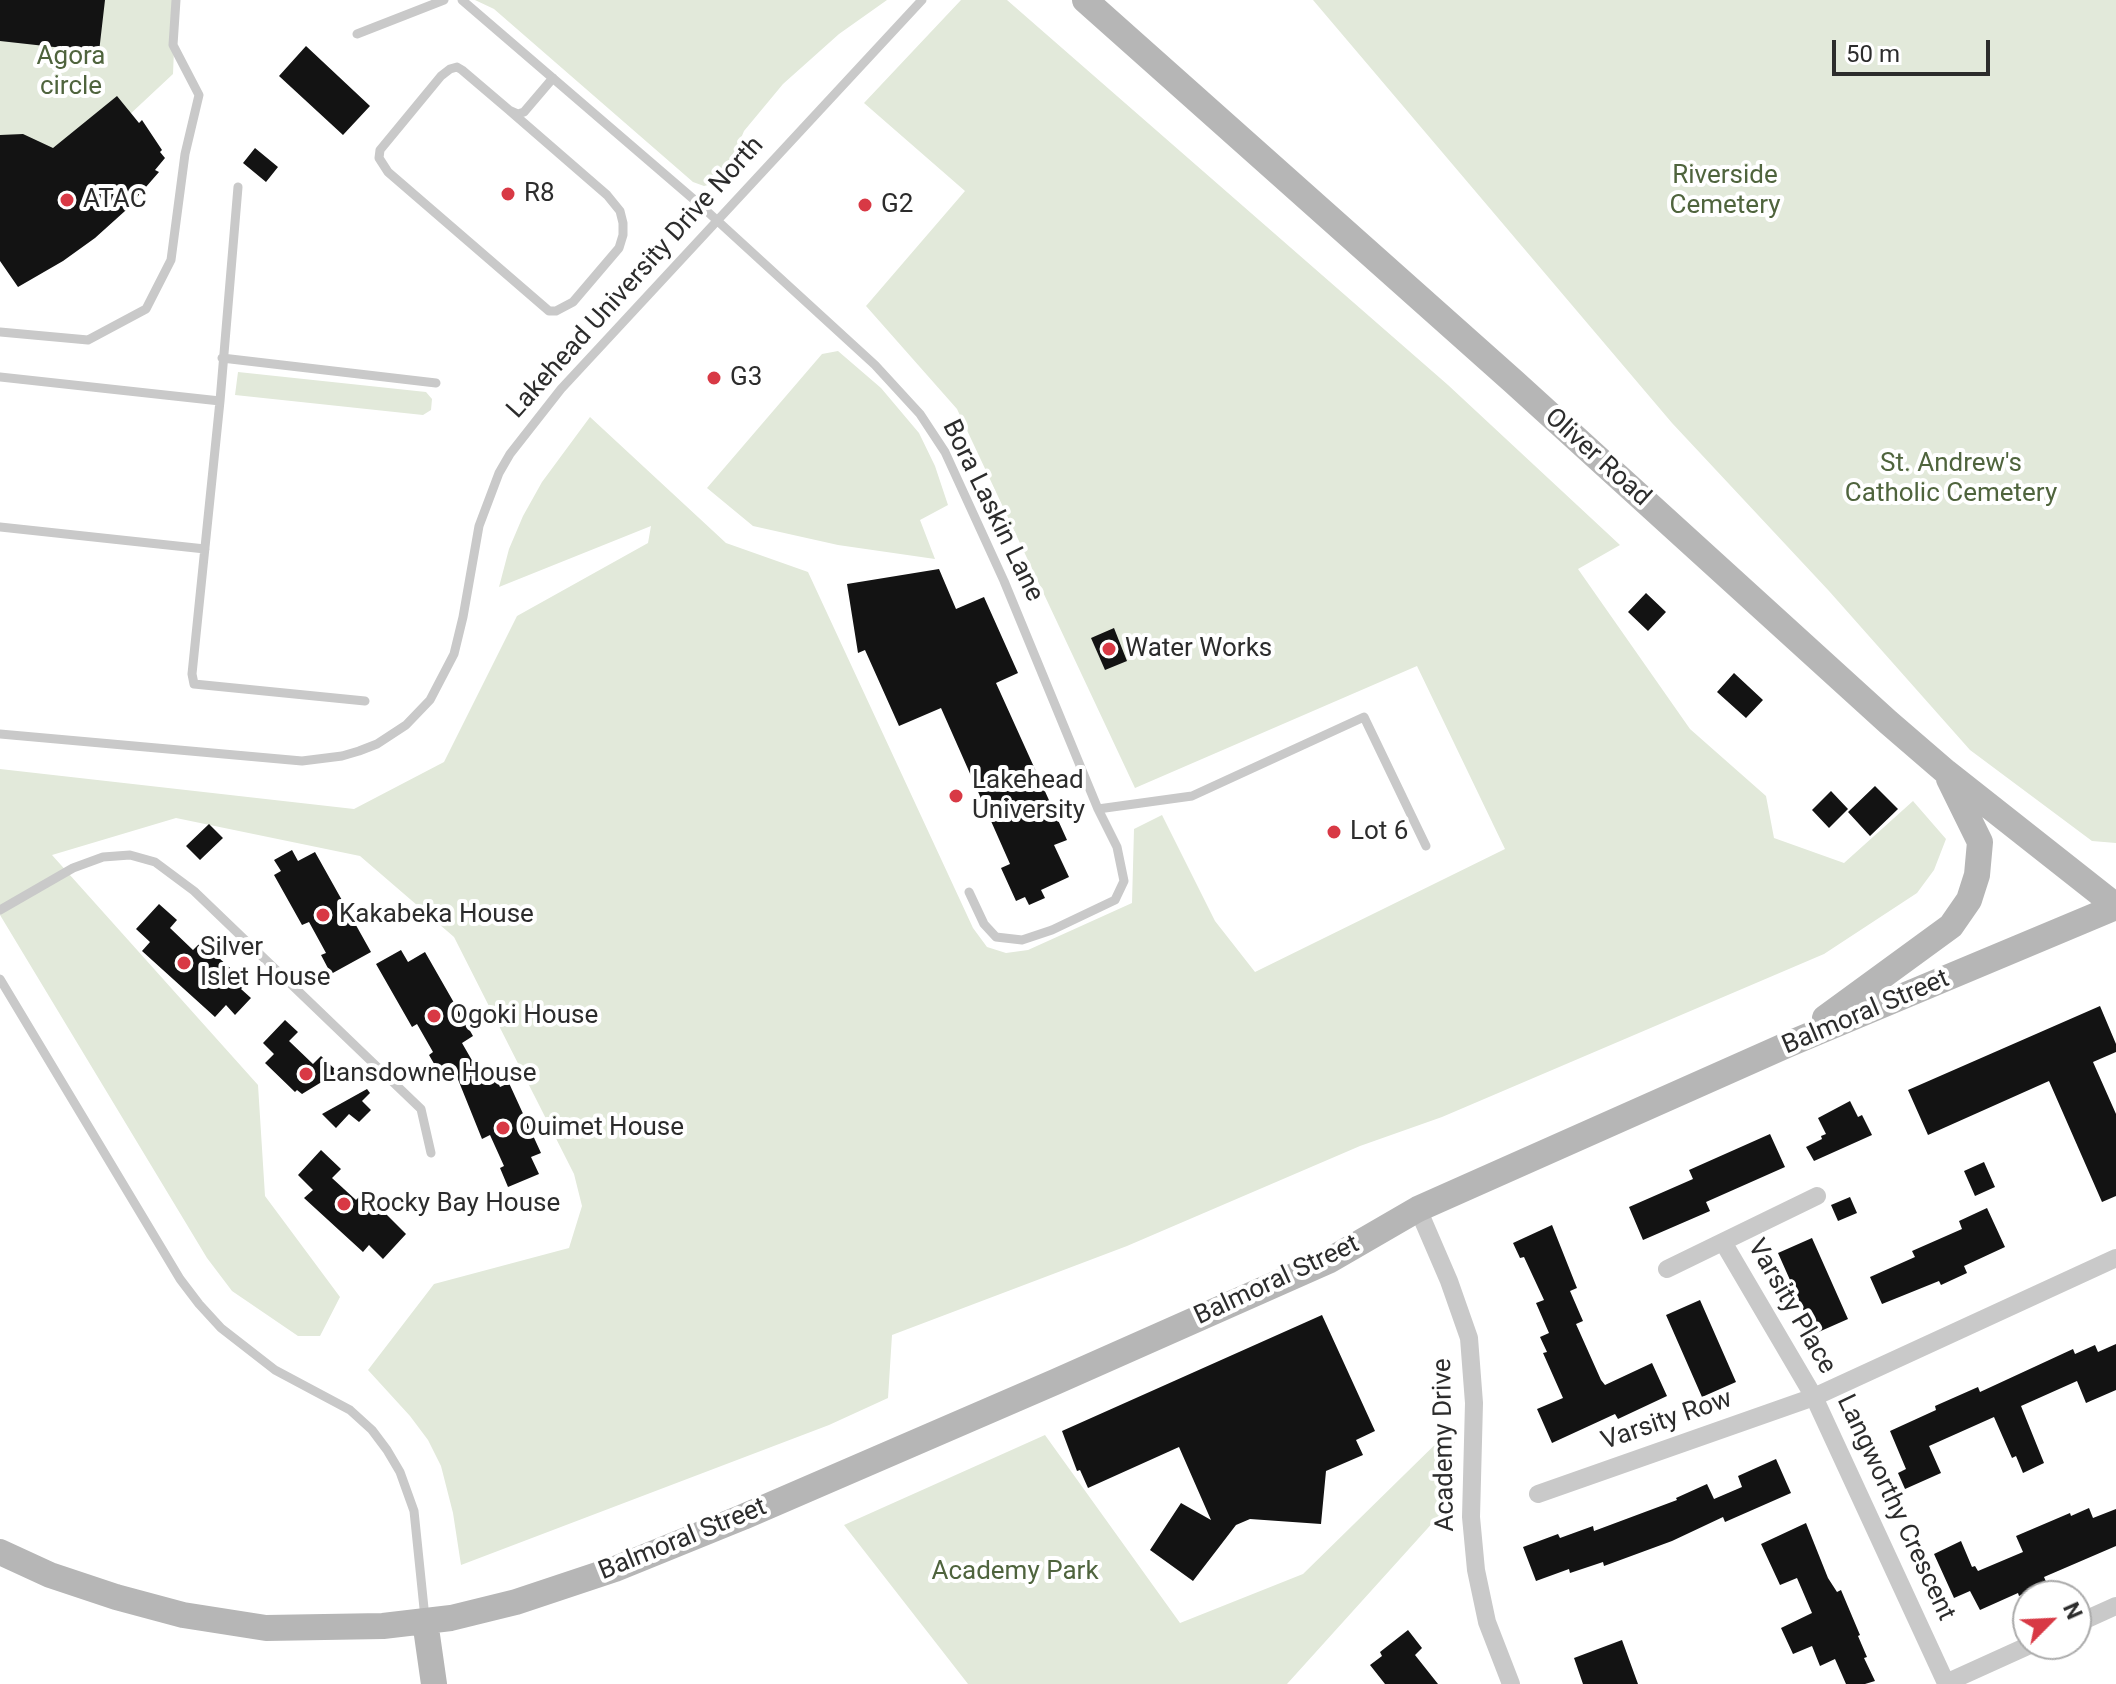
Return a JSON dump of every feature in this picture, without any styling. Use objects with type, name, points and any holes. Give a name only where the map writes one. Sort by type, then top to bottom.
[{"type":"main road","name":"Oliver Road","points":[[1085,0],[1946,772],[2116,907]]},
{"type":"main road","points":[[1789,1044],[1951,926],[1969,900],[1977,875],[1980,842],[1946,772]]},
{"type":"main road","name":"Balmoral Street","points":[[0,1552],[77,1584],[183,1615],[266,1628],[355,1628],[425,1621],[516,1602],[615,1569],[743,1517],[1330,1260],[1418,1209],[1789,1044],[2116,907]]},
{"type":"main road","points":[[425,1621],[434,1684]]},
{"type":"street","name":"Varsity Place","points":[[1667,1269],[1817,1196]]},
{"type":"street","name":"Academy Drive","points":[[1418,1209],[1469,1338],[1474,1403],[1471,1517],[1476,1570],[1487,1622],[1511,1684]]},
{"type":"street","name":"Varsity Place","points":[[1723,1242],[1814,1397]]},
{"type":"street","name":"Langworthy Crescent","points":[[2012,1653],[1946,1683],[1814,1397],[2116,1258]]},
{"type":"street","name":"Varsity Row","points":[[1538,1494],[1814,1397]]},
{"type":"street","points":[[2092,1617],[2116,1606]]},
{"type":"lane","points":[[0,332],[88,340],[146,309],[171,260],[185,154],[199,95],[173,45],[176,0]]},
{"type":"lane","points":[[357,34],[420,4],[444,0]]},
{"type":"lane","name":"Bora Laskin Lane","points":[[462,0],[717,219],[875,365],[920,414],[937,439],[1004,581],[1098,809],[1117,847],[1124,881],[1115,900],[1052,930],[1022,940],[996,937],[984,924],[969,892]]},
{"type":"lane","name":"Lakehead University Drive North","points":[[0,734],[302,761],[359,751],[400,729],[430,700],[454,654],[479,526],[499,473],[510,454],[561,389],[922,0]]},
{"type":"lane","points":[[509,110],[607,195],[620,211],[623,223],[619,248],[573,302],[556,311],[549,311],[388,172],[379,158],[380,150],[450,69],[457,67],[462,70],[509,110],[518,114],[524,112],[553,78]]},
{"type":"lane","points":[[238,187],[192,674],[194,684],[365,701]]},
{"type":"lane","points":[[222,358],[436,383]]},
{"type":"lane","points":[[0,377],[220,401]]},
{"type":"lane","points":[[0,527],[205,549]]},
{"type":"lane","points":[[1098,809],[1192,796],[1364,717],[1426,846]]},
{"type":"lane","points":[[0,910],[73,868],[103,857],[130,855],[155,862],[194,891],[421,1109],[431,1153]]},
{"type":"lane","points":[[0,979],[180,1279],[199,1304],[221,1328],[275,1370],[350,1410],[372,1430],[387,1450],[400,1472],[414,1511],[425,1621]]},
{"type":"green space","name":"Agora circle","points":[[0,0],[176,0],[173,74],[51,188],[0,191]]},
{"type":"green space","points":[[475,0],[887,0],[839,34],[783,84],[744,131],[725,176],[720,182],[704,186],[693,182],[494,9]]},
{"type":"green space","points":[[961,0],[1007,0],[1448,385],[1620,545],[1578,569],[1690,729],[1766,796],[1774,838],[1844,863],[1913,801],[1946,839],[1934,870],[1917,893],[1824,954],[1442,1117],[1360,1146],[1127,1246],[892,1335],[888,1398],[829,1425],[461,1565],[453,1513],[441,1466],[428,1440],[410,1416],[368,1370],[434,1284],[569,1248],[582,1206],[574,1174],[454,937],[360,856],[176,818],[52,855],[258,1085],[265,1196],[340,1297],[320,1336],[298,1336],[232,1291],[207,1258],[0,915],[0,769],[354,809],[444,762],[517,616],[648,543],[651,526],[499,587],[509,549],[523,516],[542,482],[590,417],[726,543],[808,572],[973,928],[987,947],[1006,953],[1028,950],[1132,903],[1134,829],[1162,815],[1215,921],[1255,972],[1505,849],[1417,666],[1135,788],[957,409],[866,306],[965,191],[864,103]]},
{"type":"green space","points":[[1313,0],[2116,0],[2116,843],[2092,841],[1970,750],[1829,591],[1672,423]]},
{"type":"green space","points":[[838,351],[881,388],[919,433],[935,466],[948,505],[920,520],[935,559],[838,545],[753,526],[707,488],[822,354]]},
{"type":"green space","points":[[238,372],[426,392],[432,399],[431,410],[423,415],[235,395]]},
{"type":"green space","name":"Academy Park","points":[[1455,1425],[1455,1498],[1287,1684],[968,1684],[844,1525],[1045,1435],[1180,1623],[1303,1574]]},
{"type":"building","points":[[0,0],[105,0],[99,52],[0,41]]},
{"type":"building","points":[[306,46],[370,106],[343,135],[279,76]]},
{"type":"building","name":"ATAC","points":[[117,96],[139,123],[142,120],[162,150],[160,152],[165,158],[155,170],[159,172],[125,211],[95,238],[18,287],[0,261],[0,135],[23,134],[53,148]]},
{"type":"building","points":[[255,148],[278,167],[266,182],[243,163]]},
{"type":"building","points":[[939,569],[956,609],[984,597],[1018,673],[996,683],[1067,840],[1054,845],[1069,877],[1041,890],[1045,898],[1029,905],[1025,897],[1016,901],[1001,868],[1010,864],[941,708],[899,726],[865,650],[858,653],[847,584]]},
{"type":"building","points":[[1646,593],[1666,612],[1648,631],[1628,612]]},
{"type":"building","name":"Water Works","points":[[1114,628],[1127,661],[1105,670],[1091,638]]},
{"type":"building","points":[[1734,673],[1763,700],[1746,718],[1717,692]]},
{"type":"building","points":[[1875,786],[1898,809],[1870,836],[1848,812]]},
{"type":"building","points":[[1831,791],[1848,809],[1829,828],[1812,810]]},
{"type":"building","points":[[209,824],[223,838],[200,860],[186,846]]},
{"type":"building","name":"Kakabeka House","points":[[292,850],[298,861],[315,852],[371,952],[331,974],[321,955],[326,953],[309,922],[302,925],[274,875],[281,871],[274,860]]},
{"type":"building","name":"Silver Islet House","points":[[159,904],[177,920],[170,928],[193,950],[201,942],[247,983],[241,989],[251,998],[235,1015],[226,1005],[215,1017],[142,951],[150,942],[136,929]]},
{"type":"building","points":[[401,950],[408,962],[425,952],[473,1036],[462,1043],[481,1076],[493,1071],[500,1087],[509,1083],[541,1153],[531,1157],[539,1174],[508,1187],[500,1168],[504,1166],[490,1135],[482,1139],[453,1067],[440,1074],[429,1055],[433,1052],[417,1024],[412,1027],[376,964]]},
{"type":"building","points":[[2100,1006],[2116,1044],[2116,1052],[2093,1062],[2116,1114],[2116,1196],[2102,1202],[2049,1081],[1928,1135],[1908,1090]]},
{"type":"building","points":[[285,1020],[298,1032],[289,1041],[313,1064],[321,1056],[338,1072],[302,1094],[297,1090],[295,1092],[265,1063],[274,1054],[263,1043]]},
{"type":"building","points":[[367,1089],[370,1093],[362,1101],[371,1110],[359,1122],[349,1114],[336,1128],[322,1114]]},
{"type":"building","points":[[1850,1101],[1858,1117],[1862,1115],[1872,1135],[1814,1161],[1806,1147],[1826,1134],[1818,1118]]},
{"type":"building","points":[[1770,1134],[1785,1167],[1706,1202],[1710,1211],[1643,1240],[1629,1207],[1693,1179],[1689,1170]]},
{"type":"building","name":"Rocky Bay House","points":[[321,1150],[341,1169],[332,1178],[356,1200],[364,1192],[406,1234],[383,1259],[369,1245],[363,1252],[304,1198],[313,1190],[298,1175]]},
{"type":"building","points":[[1984,1162],[1995,1187],[1975,1196],[1964,1171]]},
{"type":"building","points":[[1850,1197],[1857,1213],[1838,1221],[1831,1205]]},
{"type":"building","points":[[1987,1208],[2005,1247],[1964,1266],[1967,1273],[1882,1304],[1870,1277],[1915,1257],[1912,1251],[1962,1229],[1959,1221]]},
{"type":"building","points":[[1552,1225],[1577,1288],[1570,1291],[1583,1321],[1576,1324],[1601,1380],[1605,1385],[1652,1363],[1667,1396],[1618,1419],[1615,1414],[1552,1443],[1537,1409],[1563,1398],[1543,1353],[1547,1352],[1540,1337],[1549,1333],[1536,1303],[1544,1300],[1524,1257],[1520,1258],[1513,1243]]},
{"type":"building","points":[[1812,1238],[1848,1319],[1814,1334],[1778,1253]]},
{"type":"building","points":[[1700,1300],[1736,1382],[1702,1397],[1666,1315]]},
{"type":"building","points":[[1322,1315],[1375,1431],[1356,1440],[1363,1455],[1326,1471],[1321,1524],[1250,1519],[1236,1525],[1193,1581],[1150,1550],[1181,1503],[1211,1520],[1179,1447],[1088,1488],[1080,1470],[1077,1471],[1062,1431]]},
{"type":"building","points":[[2116,1344],[2116,1390],[2086,1403],[2077,1381],[2021,1406],[2044,1463],[2023,1473],[2016,1456],[2012,1458],[1994,1417],[1929,1446],[1941,1473],[1905,1489],[1898,1473],[1906,1469],[1890,1431],[1936,1410],[1935,1406],[1978,1387],[1980,1392],[2073,1349],[2075,1354],[2095,1345],[2098,1352]]},
{"type":"building","points":[[1776,1459],[1791,1493],[1725,1522],[1723,1517],[1672,1541],[1604,1566],[1603,1562],[1570,1573],[1569,1569],[1536,1581],[1523,1547],[1593,1526],[1594,1531],[1677,1500],[1707,1484],[1714,1499],[1742,1487],[1738,1476]]},
{"type":"building","points":[[2089,1508],[2093,1518],[2116,1509],[2116,1546],[2044,1577],[2045,1580],[2012,1580],[2012,1596],[1980,1610],[1970,1591],[1954,1598],[1934,1554],[1961,1541],[1972,1567],[1975,1566],[1978,1571],[2023,1552],[2016,1536],[2070,1513],[2071,1516]]},
{"type":"building","points":[[1806,1523],[1828,1578],[1837,1592],[1841,1590],[1875,1681],[1846,1684],[1835,1659],[1820,1666],[1812,1646],[1793,1654],[1781,1628],[1812,1613],[1797,1578],[1780,1585],[1761,1544]]},
{"type":"building","points":[[1408,1630],[1422,1648],[1415,1655],[1438,1684],[1385,1684],[1370,1665],[1382,1656],[1380,1652]]},
{"type":"building","points":[[1622,1640],[1638,1684],[1583,1684],[1574,1658]]},
{"type":"place","name":"R8","points":[[508,194]]},
{"type":"place","name":"ATAC","points":[[67,200]]},
{"type":"place","name":"G2","points":[[865,205]]},
{"type":"place","name":"G3","points":[[714,378]]},
{"type":"place","name":"Water Works","points":[[1109,649]]},
{"type":"place","name":"Lakehead University","points":[[956,796]]},
{"type":"place","name":"Lot 6","points":[[1334,832]]},
{"type":"place","name":"Kakabeka House","points":[[323,915]]},
{"type":"place","name":"Silver Islet House","points":[[184,963]]},
{"type":"place","name":"Ogoki House","points":[[434,1016]]},
{"type":"place","name":"Lansdowne House","points":[[306,1074]]},
{"type":"place","name":"Ouimet House","points":[[503,1128]]},
{"type":"place","name":"Rocky Bay House","points":[[344,1204]]},
{"type":"park label","name":"Riverside Cemetery","points":[[1725,191]]},
{"type":"park label","name":"St. Andrew's Catholic Cemetery","points":[[1951,479]]}]
